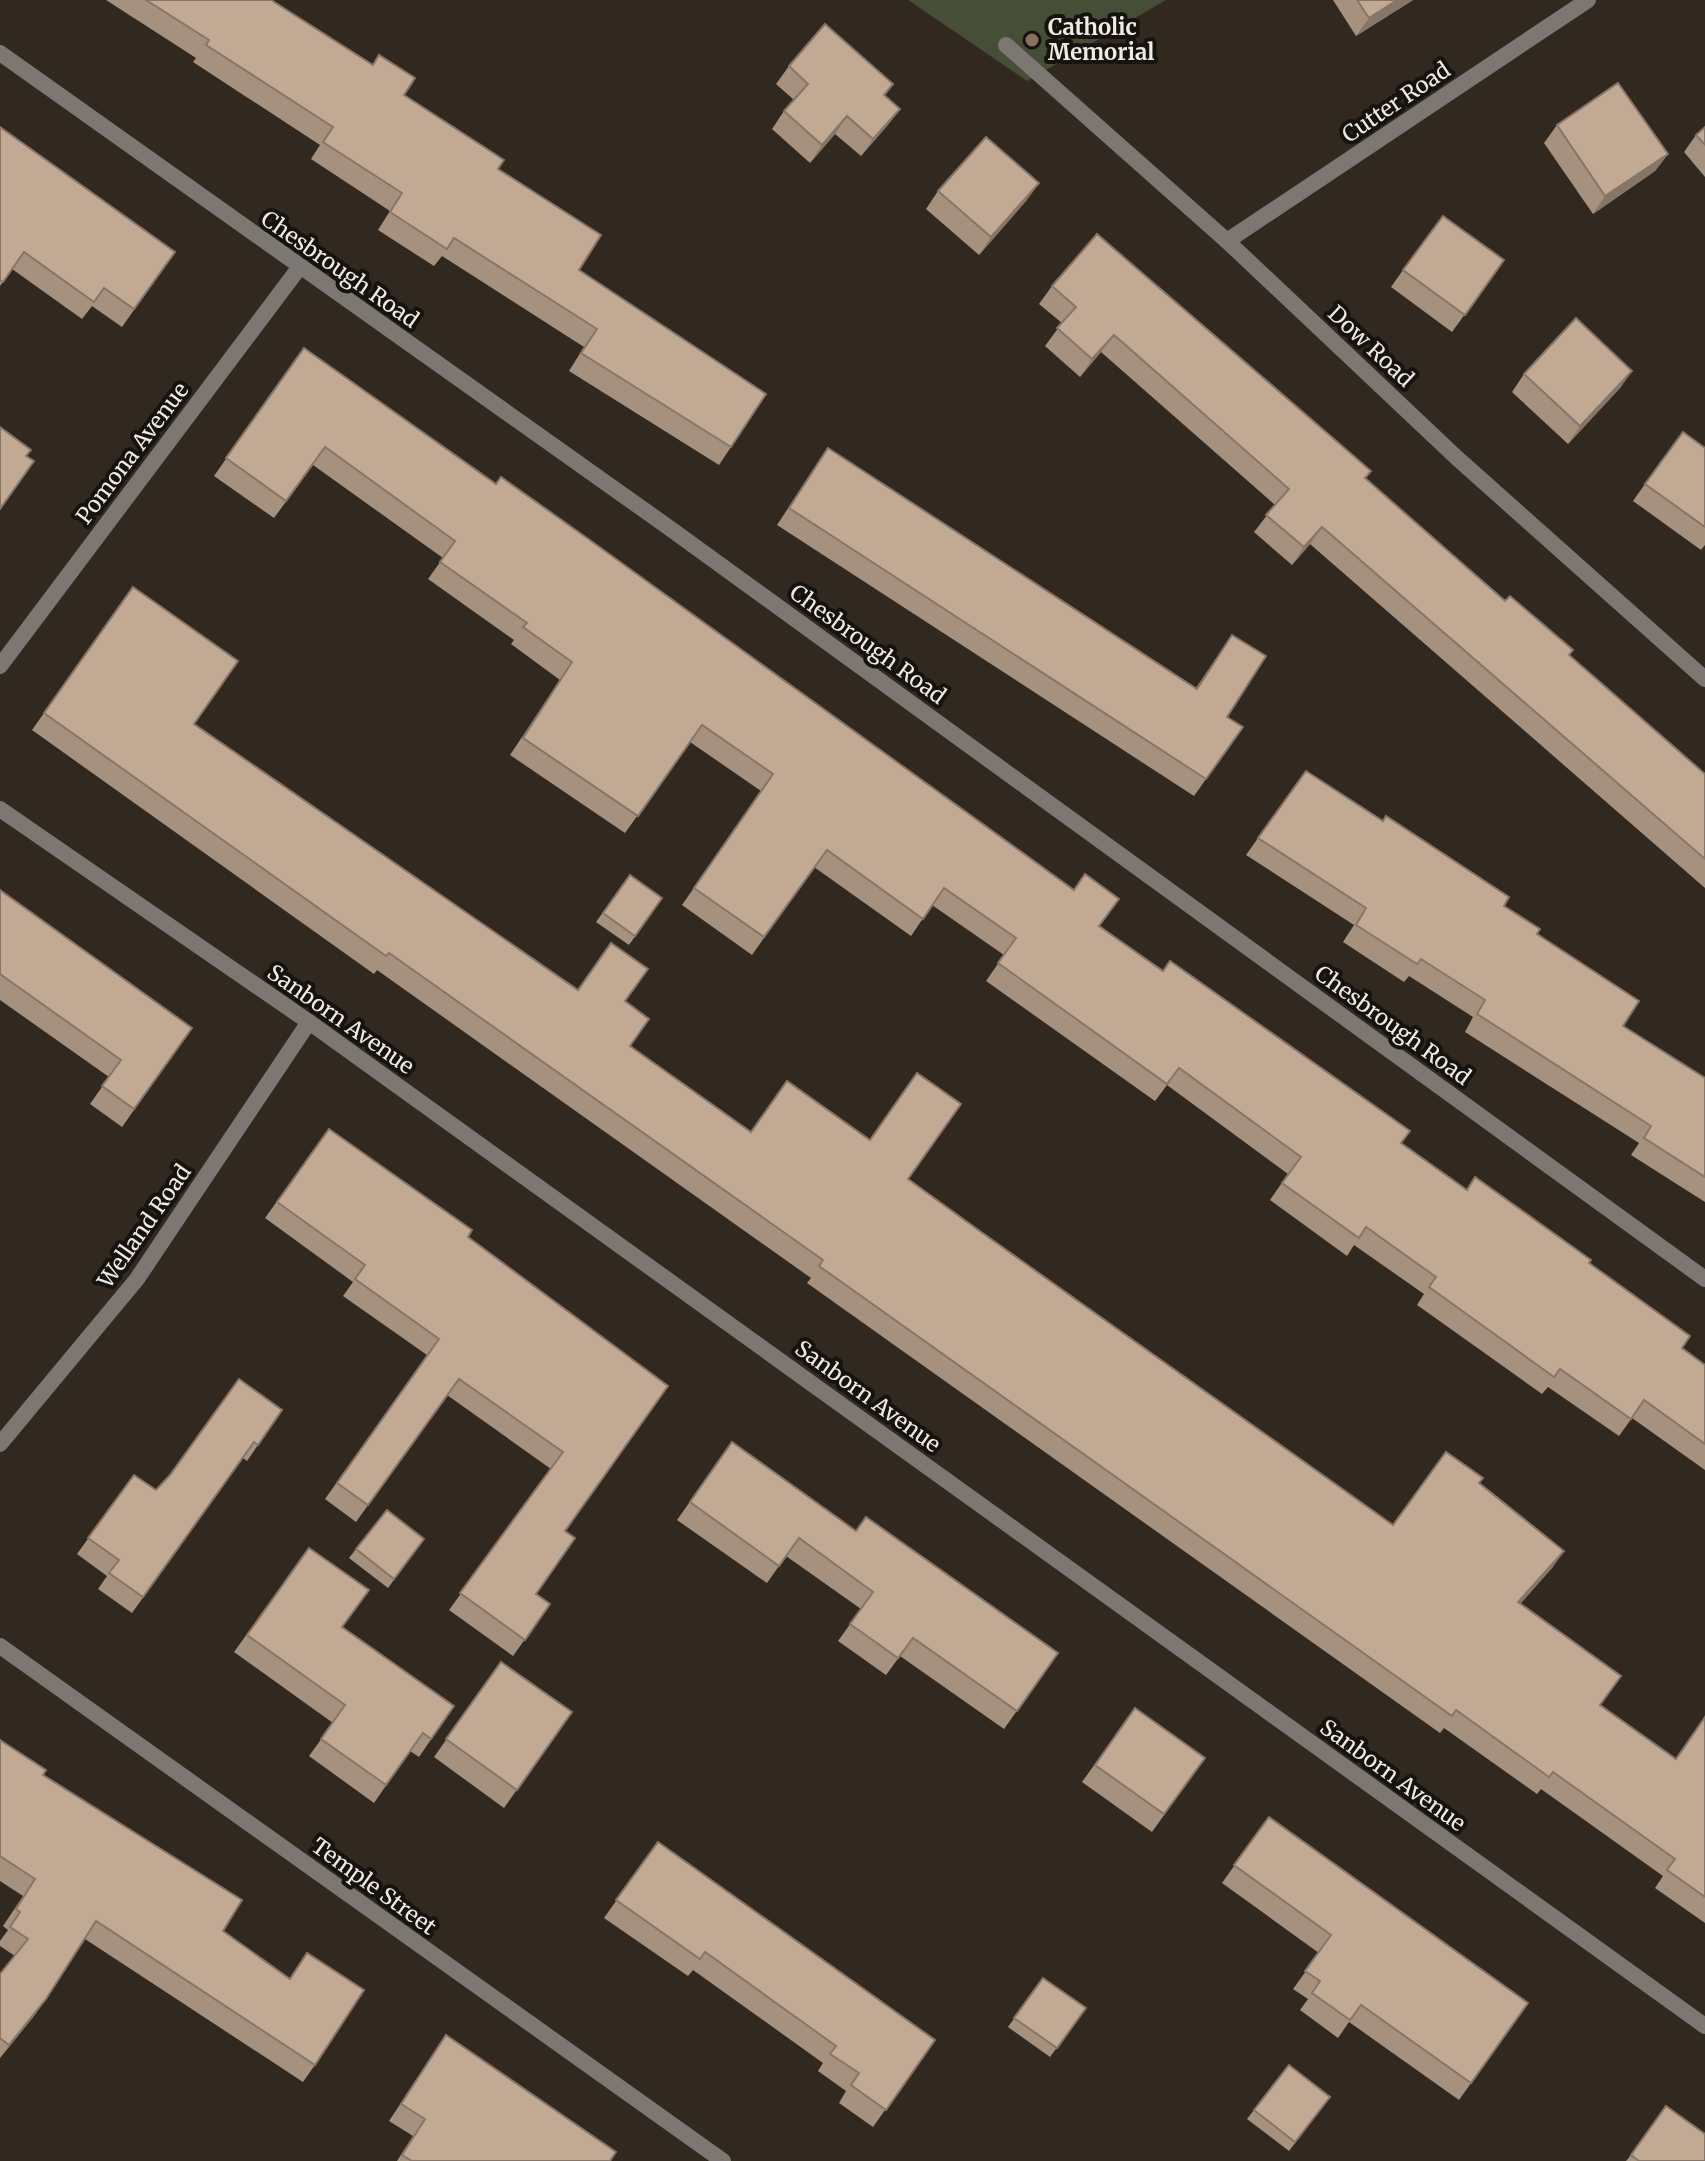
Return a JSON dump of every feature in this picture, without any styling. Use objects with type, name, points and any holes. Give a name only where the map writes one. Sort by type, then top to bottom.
[{"type":"street","name":"Cutter Road","points":[[1227,241],[1588,0]]},
{"type":"street","name":"Dow Road","points":[[1006,45],[1227,241],[1457,458],[1705,679]]},
{"type":"street","name":"Chesbrough Road","points":[[0,53],[693,545],[1705,1279]]},
{"type":"street","name":"Pomona Avenue","points":[[0,666],[299,268]]},
{"type":"street","name":"Sanborn Avenue","points":[[0,809],[309,1022],[1705,2026]]},
{"type":"street","name":"Welland Road","points":[[0,1444],[137,1279],[309,1022]]},
{"type":"street","name":"Temple Street","points":[[0,1646],[723,2161]]},
{"type":"green space","name":"Catholic Memorial","points":[[908,0],[1166,0],[1027,81]]},
{"type":"building","points":[[146,0],[271,0],[373,65],[379,55],[415,78],[404,95],[504,160],[498,169],[601,235],[579,270],[766,394],[731,447],[581,353],[597,329],[454,238],[447,249],[390,212],[402,193],[323,142],[333,127],[206,45],[209,40]]},
{"type":"building","points":[[1357,0],[1397,0],[1369,18]]},
{"type":"building","points":[[825,24],[893,84],[884,95],[900,109],[873,139],[847,116],[822,145],[784,111],[808,84],[789,66]]},
{"type":"building","points":[[1618,83],[1668,154],[1605,196],[1557,125]]},
{"type":"building","points":[[0,127],[175,252],[134,309],[104,288],[94,302],[24,252],[3,282],[0,280]]},
{"type":"building","points":[[1705,127],[1705,145],[1696,135]]},
{"type":"building","points":[[986,137],[1039,183],[991,237],[938,191]]},
{"type":"building","points":[[1443,216],[1504,260],[1465,315],[1403,270]]},
{"type":"building","points":[[1097,234],[1371,471],[1365,478],[1505,601],[1510,596],[1573,650],[1569,655],[1705,774],[1705,859],[1322,527],[1304,547],[1266,515],[1289,489],[1114,335],[1092,359],[1057,328],[1076,307],[1052,286]]},
{"type":"building","points":[[1576,318],[1632,371],[1580,426],[1524,374]]},
{"type":"building","points":[[304,348],[496,484],[501,477],[1074,890],[1085,874],[1119,899],[1099,926],[1163,971],[1170,961],[1410,1131],[1401,1143],[1467,1190],[1475,1177],[1690,1336],[1682,1348],[1705,1365],[1705,1444],[1644,1400],[1631,1419],[1560,1369],[1554,1377],[1429,1287],[1436,1277],[1366,1227],[1359,1238],[1282,1183],[1301,1157],[1179,1068],[1167,1084],[998,963],[1016,938],[944,888],[923,919],[827,850],[764,937],[694,888],[773,774],[702,725],[638,816],[523,738],[572,662],[523,627],[527,623],[440,562],[455,541],[325,447],[286,501],[226,458]]},
{"type":"building","points":[[0,427],[31,450],[26,456],[34,461],[0,509]]},
{"type":"building","points":[[1683,432],[1705,448],[1705,527],[1645,484]]},
{"type":"building","points":[[828,448],[1197,689],[1232,635],[1266,656],[1227,717],[1243,727],[1206,779],[789,508]]},
{"type":"building","points":[[133,587],[238,661],[194,724],[578,990],[611,943],[648,969],[625,1001],[649,1019],[630,1046],[751,1132],[787,1081],[870,1140],[917,1073],[961,1104],[908,1179],[981,1232],[1393,1525],[1446,1452],[1483,1478],[1479,1483],[1564,1551],[1518,1602],[1621,1676],[1600,1705],[1676,1759],[1705,1717],[1705,1897],[1667,1870],[1675,1859],[1553,1772],[1549,1777],[1456,1710],[1452,1716],[819,1266],[823,1260],[44,713]]},
{"type":"building","points":[[1306,771],[1383,821],[1386,816],[1509,897],[1504,906],[1540,929],[1537,934],[1639,1001],[1623,1026],[1705,1078],[1705,1177],[1644,1138],[1651,1126],[1477,1014],[1485,1000],[1421,959],[1417,964],[1356,925],[1366,908],[1258,838]]},
{"type":"building","points":[[630,875],[662,898],[635,936],[603,913]]},
{"type":"building","points":[[0,890],[192,1028],[134,1109],[102,1086],[121,1060],[0,974]]},
{"type":"building","points":[[329,1129],[472,1230],[468,1237],[668,1386],[565,1531],[575,1538],[536,1594],[550,1604],[525,1640],[460,1593],[563,1452],[459,1379],[368,1505],[337,1483],[439,1339],[355,1279],[365,1265],[277,1202]]},
{"type":"building","points":[[239,1379],[282,1410],[258,1445],[254,1442],[143,1597],[109,1573],[119,1560],[88,1538],[134,1475],[156,1490]]},
{"type":"building","points":[[732,1442],[856,1531],[866,1517],[1058,1653],[1017,1711],[913,1638],[898,1658],[850,1624],[873,1592],[799,1538],[779,1566],[690,1502]]},
{"type":"building","points":[[387,1510],[424,1539],[394,1579],[356,1549]]},
{"type":"building","points":[[309,1548],[369,1590],[342,1627],[454,1706],[431,1739],[423,1733],[386,1785],[321,1739],[345,1705],[247,1635]]},
{"type":"building","points":[[501,1662],[572,1712],[517,1790],[446,1739]]},
{"type":"building","points":[[1135,1708],[1205,1758],[1164,1814],[1095,1765]]},
{"type":"building","points":[[0,1740],[46,1770],[43,1775],[242,1900],[223,1931],[290,1979],[307,1953],[364,1990],[315,2065],[96,1921],[46,1999],[9,2045],[0,2038],[0,1974],[28,1939],[10,1927],[20,1912],[16,1909],[35,1879],[0,1856]]},
{"type":"building","points":[[1269,1817],[1528,2003],[1471,2083],[1361,2005],[1350,2020],[1312,1993],[1320,1981],[1305,1971],[1331,1935],[1234,1865]]},
{"type":"building","points":[[658,1842],[935,2040],[886,2110],[851,2085],[859,2073],[830,2054],[836,2046],[705,1952],[700,1959],[616,1900]]},
{"type":"building","points":[[1043,1978],[1086,2008],[1057,2048],[1014,2018]]},
{"type":"building","points":[[446,2035],[616,2152],[610,2161],[412,2161],[402,2155],[425,2119],[401,2104]]},
{"type":"building","points":[[1289,2065],[1330,2097],[1295,2142],[1254,2110]]},
{"type":"building","points":[[1666,2106],[1705,2134],[1705,2161],[1639,2161],[1631,2155]]},
{"type":"place","name":"Catholic Memorial","points":[[1032,40]]}]
